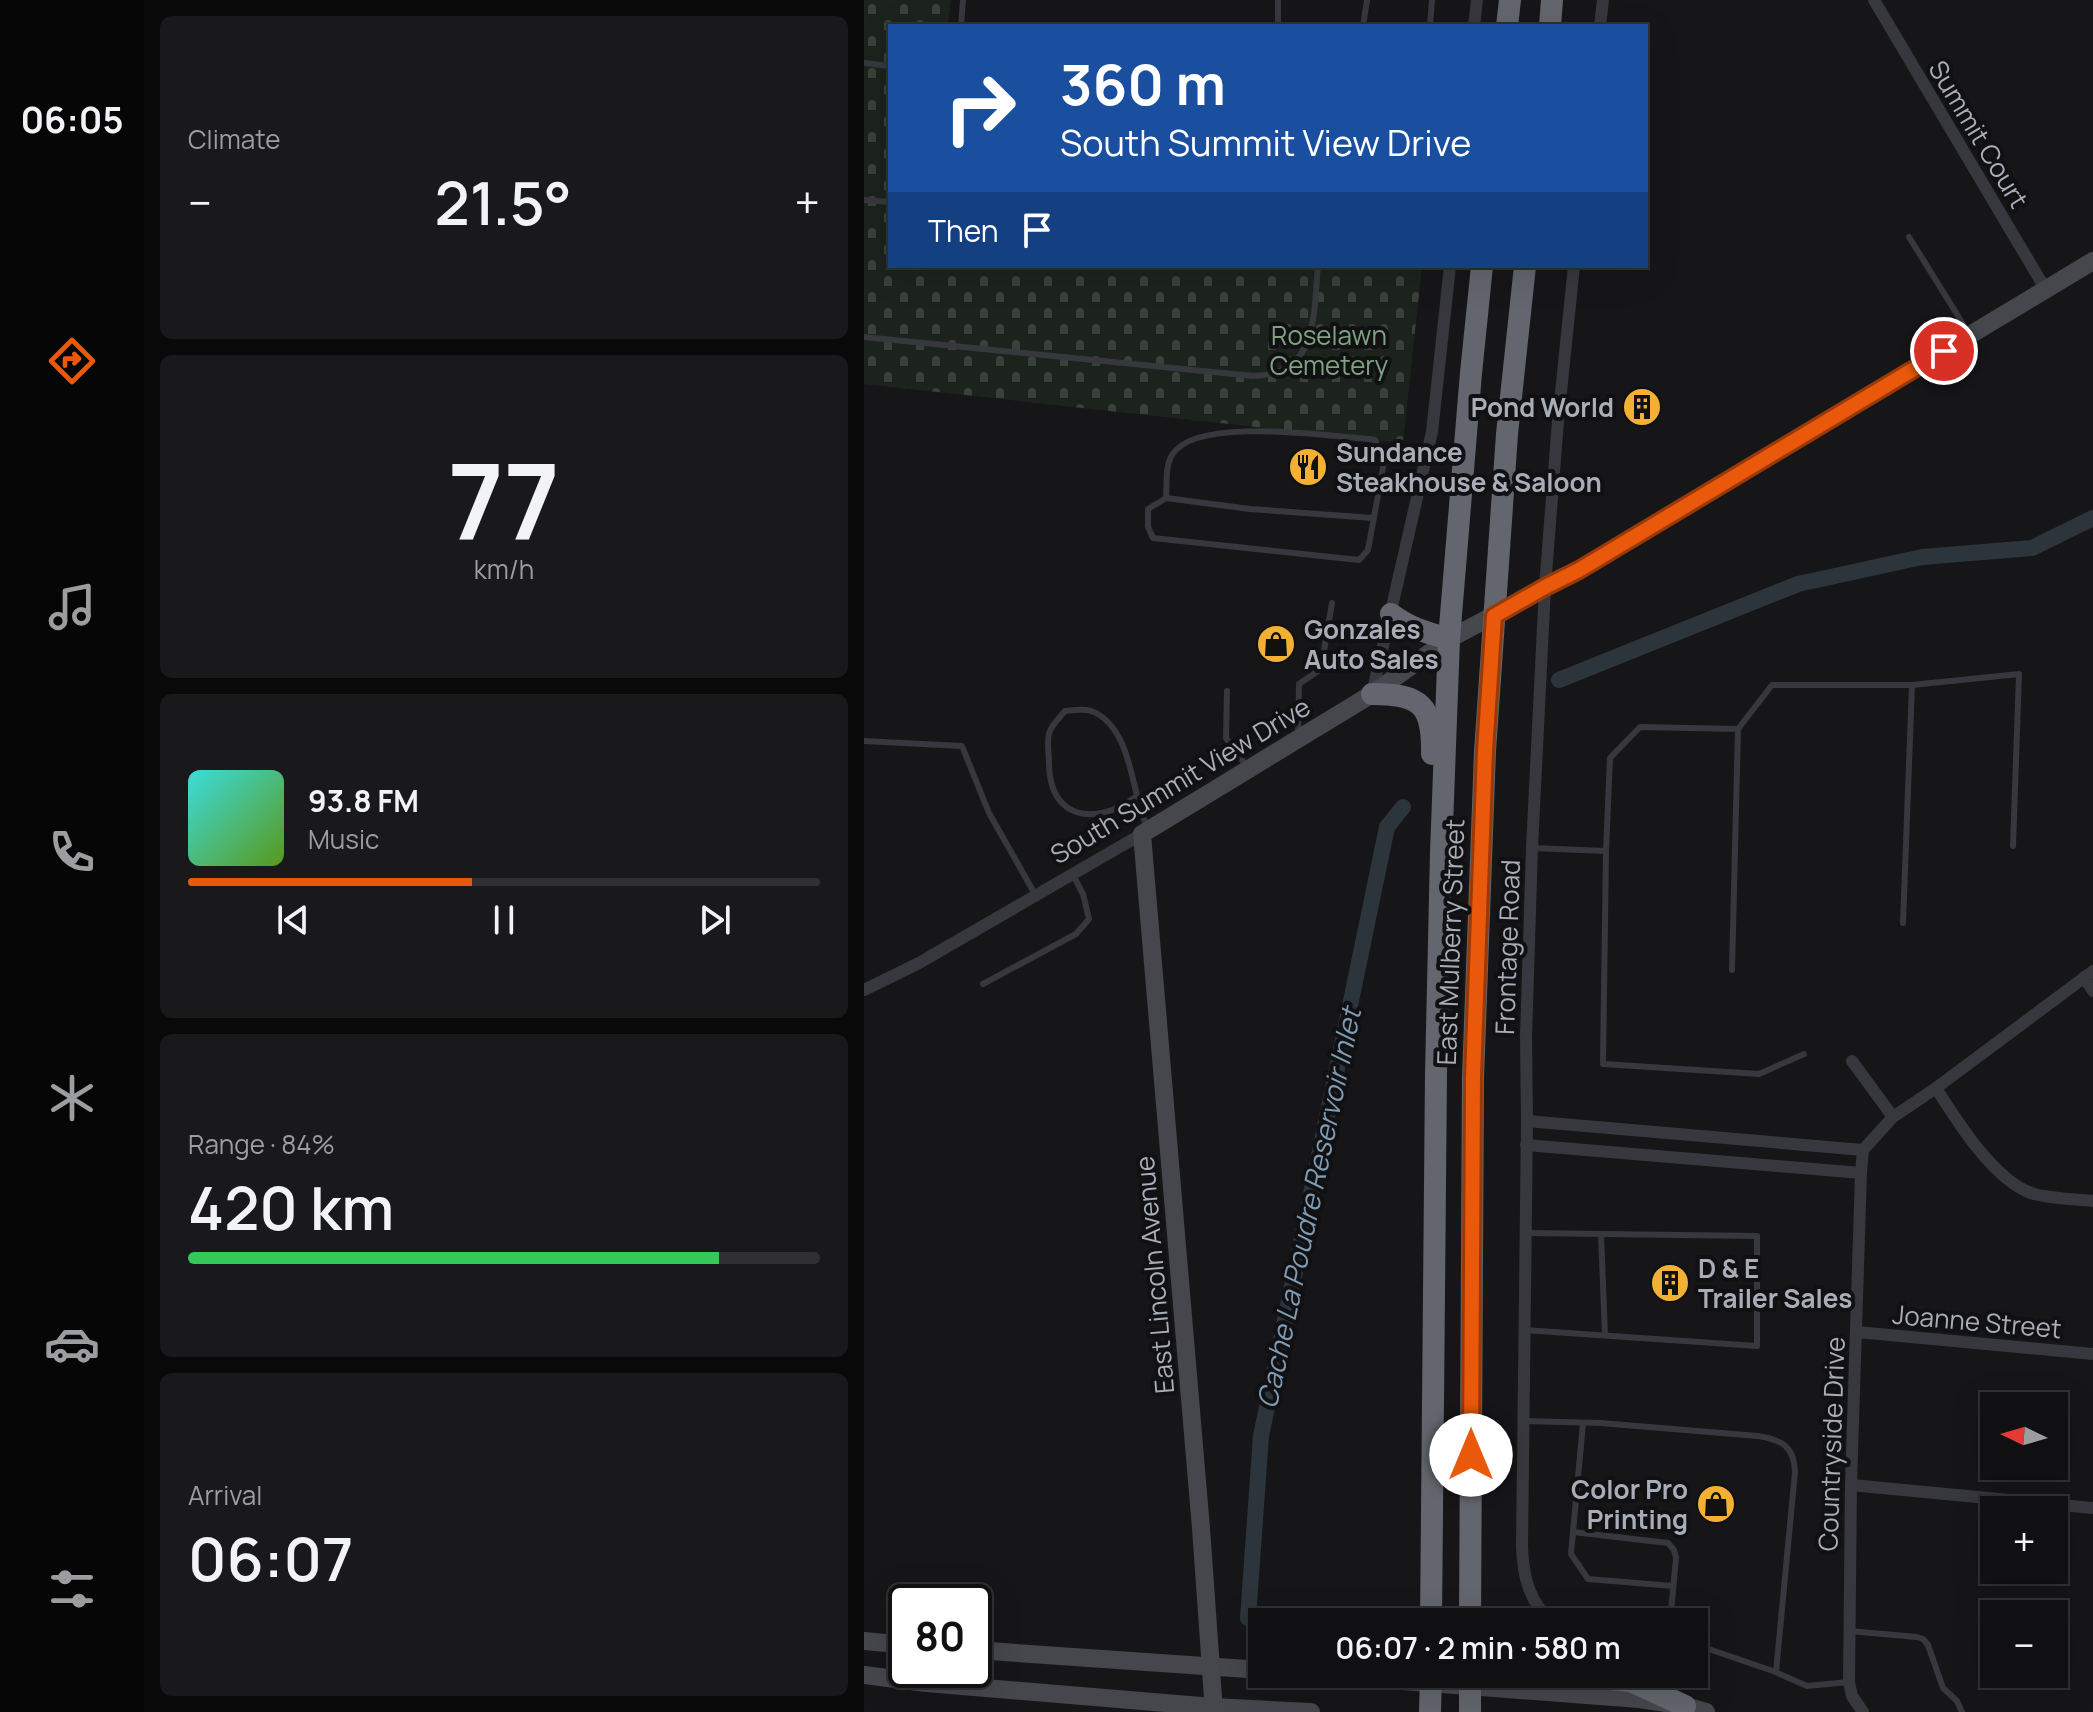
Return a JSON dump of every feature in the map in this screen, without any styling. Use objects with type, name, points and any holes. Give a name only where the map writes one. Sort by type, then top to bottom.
[{"type":"highway","points":[[1507,24],[1510,0]]},
{"type":"highway","points":[[1550,24],[1552,0]]},
{"type":"highway","name":"East Mulberry Street","points":[[1431,1608],[1441,853],[1449,639],[1482,268]]},
{"type":"highway","name":"East Mulberry Street","points":[[1470,1608],[1473,1078],[1485,751],[1507,434],[1525,268]]},
{"type":"highway","points":[[1391,614],[1416,630],[1449,639]]},
{"type":"highway","points":[[1372,694],[1391,694],[1415,701],[1428,717],[1432,738],[1431,798],[1441,853]]},
{"type":"highway","points":[[1418,1608],[1421,1307],[1434,1252]]},
{"type":"highway","points":[[1472,1314],[1482,1426],[1484,1608]]},
{"type":"highway","points":[[1430,1688],[1430,1712]]},
{"type":"highway","points":[[1470,1688],[1470,1712]]},
{"type":"highway","points":[[1647,1688],[1695,1709]]},
{"type":"street","points":[[1474,24],[1477,0]]},
{"type":"street","points":[[1600,24],[1603,0]]},
{"type":"street","name":"Summit Court","points":[[1874,0],[2046,290]]},
{"type":"street","name":"South Summit View Drive","points":[[864,990],[919,963],[1073,875],[1372,694],[1449,639],[1579,570],[2093,261]]},
{"type":"street","points":[[1372,694],[1432,432],[1450,268]]},
{"type":"street","name":"Frontage Road","points":[[1540,1608],[1528,1588],[1523,1569],[1526,1037],[1545,587],[1574,268]]},
{"type":"street","name":"East Lincoln Avenue","points":[[1145,832],[1214,1709]]},
{"type":"street","points":[[1527,1121],[1863,1150],[1893,1117],[2088,974],[2093,991]]},
{"type":"street","points":[[1852,1061],[1893,1117]]},
{"type":"street","points":[[1936,1088],[1957,1120],[2004,1178],[2032,1193],[2093,1201]]},
{"type":"street","points":[[1526,1145],[1861,1173]]},
{"type":"street","name":"Countryside Drive","points":[[1863,1150],[1849,1631],[1849,1682],[1852,1696],[1863,1712]]},
{"type":"street","name":"Joanne Street","points":[[1857,1332],[2093,1354]]},
{"type":"street","points":[[1851,1485],[2093,1508]]},
{"type":"street","points":[[864,1641],[888,1643]]},
{"type":"street","points":[[992,1651],[1248,1669]]},
{"type":"street","points":[[864,1675],[1214,1709],[1311,1712]]},
{"type":"street","points":[[1541,1688],[1695,1709]]},
{"type":"lane","points":[[961,24],[963,0]]},
{"type":"lane","points":[[1278,0],[1278,24]]},
{"type":"lane","points":[[1363,24],[1367,0]]},
{"type":"lane","points":[[1430,24],[1432,0]]},
{"type":"lane","points":[[864,63],[888,66]]},
{"type":"lane","points":[[864,200],[888,202]]},
{"type":"lane","points":[[1909,237],[1970,335]]},
{"type":"lane","points":[[864,337],[1267,376],[1301,357],[1308,343],[1318,268]]},
{"type":"lane","points":[[1166,498],[1167,473],[1172,455],[1194,438],[1244,430],[1369,439],[1375,440],[1384,462],[1368,550],[1359,560],[1153,538],[1148,527],[1148,509],[1166,498],[1250,509],[1373,518]]},
{"type":"lane","points":[[1384,462],[1426,462]]},
{"type":"lane","points":[[1298,739],[1299,684],[1321,669],[1332,603]]},
{"type":"lane","points":[[1732,970],[1738,729],[1772,685],[1912,685],[2019,674],[2013,846]]},
{"type":"lane","points":[[1903,923],[1912,685]]},
{"type":"lane","points":[[1227,691],[1226,738],[1249,770]]},
{"type":"lane","points":[[1137,796],[1117,809],[1096,814],[1077,813],[1064,807],[1049,772],[1049,733],[1065,711],[1082,709],[1095,712],[1115,728],[1125,751],[1137,796],[1145,832]]},
{"type":"lane","points":[[1738,729],[1640,727],[1610,758],[1603,1064],[1759,1074],[1804,1054]]},
{"type":"lane","points":[[864,741],[962,746],[989,813],[1036,896]]},
{"type":"lane","points":[[1532,848],[1606,851]]},
{"type":"lane","points":[[983,984],[1076,934],[1089,919],[1083,894],[1073,875]]},
{"type":"lane","points":[[1524,1330],[1757,1346],[1757,1236],[1525,1233]]},
{"type":"lane","points":[[1601,1234],[1605,1335]]},
{"type":"lane","points":[[1523,1421],[1758,1436],[1777,1441],[1790,1451],[1795,1465],[1776,1672]]},
{"type":"lane","points":[[1583,1423],[1571,1554],[1588,1579],[1673,1586]]},
{"type":"lane","points":[[1573,1532],[1668,1543],[1676,1558],[1671,1608]]},
{"type":"lane","points":[[1849,1631],[1923,1639],[1943,1688],[1957,1701],[1962,1712]]},
{"type":"lane","points":[[1708,1649],[1807,1686],[1849,1682]]},
{"type":"green space","name":"Roselawn Cemetery","points":[[864,0],[951,0],[948,24],[888,24],[888,268],[1422,268],[1403,443],[864,384]]},
{"type":"waterway","name":"Cache La Poudre Reservoir Inlet","points":[[1559,680],[1798,584],[1922,557],[2032,548],[2093,518]]},
{"type":"waterway","name":"Cache La Poudre Reservoir Inlet","points":[[1249,1608],[1261,1436],[1387,827],[1403,807]]},
{"type":"place","name":"Pond World","points":[[1642,407]]},
{"type":"place","name":"Sundance Steakhouse & Saloon","points":[[1308,467]]},
{"type":"place","name":"Gonzales Auto Sales","points":[[1276,644]]},
{"type":"place","name":"D & E Trailer Sales","points":[[1670,1283]]},
{"type":"place","name":"Color Pro Printing","points":[[1716,1504]]},
{"type":"route","points":[[1471,1455],[1473,1078],[1485,751],[1494,616],[1579,570],[1944,351]]}]
